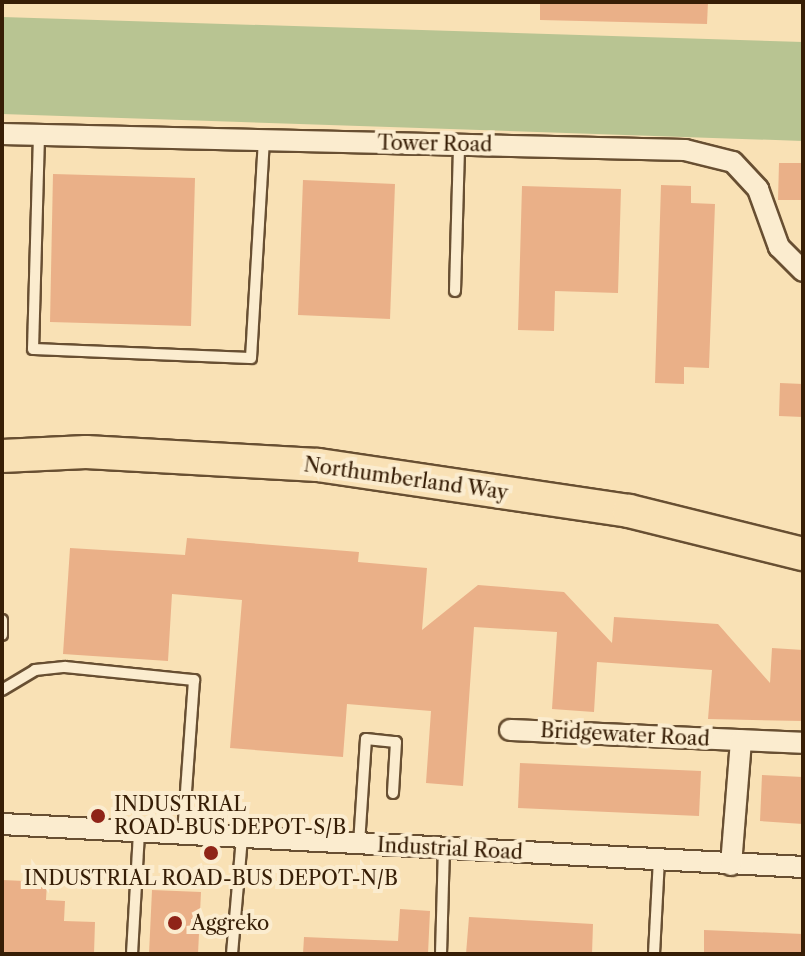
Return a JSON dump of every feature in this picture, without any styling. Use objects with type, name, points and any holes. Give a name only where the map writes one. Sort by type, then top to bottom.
[{"type":"main road","name":"Northumberland Way","points":[[2,456],[86,452],[318,465],[629,511],[803,554]]},
{"type":"street","name":"Tower Road","points":[[2,134],[685,150],[733,162],[758,189],[779,247],[803,271]]},
{"type":"street","name":"Bridgewater Road","points":[[510,730],[803,743]]},
{"type":"street","points":[[731,865],[741,740]]},
{"type":"street","name":"Industrial Road","points":[[2,824],[803,867]]},
{"type":"lane","points":[[39,135],[33,349],[251,358],[264,140]]},
{"type":"lane","points":[[455,291],[459,145]]},
{"type":"lane","points":[[2,620],[2,635]]},
{"type":"lane","points":[[2,690],[35,670],[65,667],[194,680],[183,834]]},
{"type":"lane","points":[[359,844],[366,739],[396,742],[393,793]]},
{"type":"lane","points":[[132,954],[139,832]]},
{"type":"lane","points":[[232,954],[242,837]]},
{"type":"lane","points":[[441,954],[444,849]]},
{"type":"lane","points":[[654,954],[659,860]]},
{"type":"green space","points":[[2,17],[803,42],[803,141],[2,114]]},
{"type":"building","points":[[540,2],[708,2],[707,24],[540,20]]},
{"type":"building","points":[[779,163],[803,163],[803,200],[778,200]]},
{"type":"building","points":[[53,174],[195,178],[191,326],[50,322]]},
{"type":"building","points":[[303,180],[395,184],[390,319],[298,315]]},
{"type":"building","points":[[661,185],[691,186],[691,203],[715,204],[709,368],[684,367],[684,384],[655,383]]},
{"type":"building","points":[[522,186],[621,189],[618,293],[555,291],[554,331],[518,330]]},
{"type":"building","points":[[780,383],[803,384],[803,417],[779,416]]},
{"type":"building","points":[[187,538],[359,552],[358,562],[427,568],[422,630],[478,585],[564,592],[612,643],[614,617],[718,624],[770,683],[772,648],[803,650],[803,721],[708,719],[712,670],[597,662],[594,712],[552,709],[557,632],[474,627],[463,786],[426,783],[431,711],[347,704],[343,757],[230,748],[242,600],[172,594],[168,661],[63,654],[70,548],[185,555]]},
{"type":"building","points":[[520,763],[701,771],[699,816],[518,808]]},
{"type":"building","points":[[762,775],[803,777],[803,824],[760,821]]},
{"type":"building","points":[[2,880],[47,882],[46,900],[65,901],[64,921],[95,922],[94,954],[2,954]]},
{"type":"building","name":"Aggreko","points":[[152,890],[201,892],[198,954],[149,954]]},
{"type":"building","points":[[400,909],[430,911],[428,954],[303,954],[304,937],[398,941]]},
{"type":"building","points":[[469,917],[593,924],[592,954],[466,954]]},
{"type":"building","points":[[704,930],[803,934],[803,954],[704,954]]},
{"type":"place","name":"INDUSTRIAL ROAD-BUS DEPOT-S/B","points":[[98,816]]},
{"type":"place","name":"INDUSTRIAL ROAD-BUS DEPOT-N/B","points":[[211,853]]},
{"type":"place","name":"Aggreko","points":[[175,923]]}]
